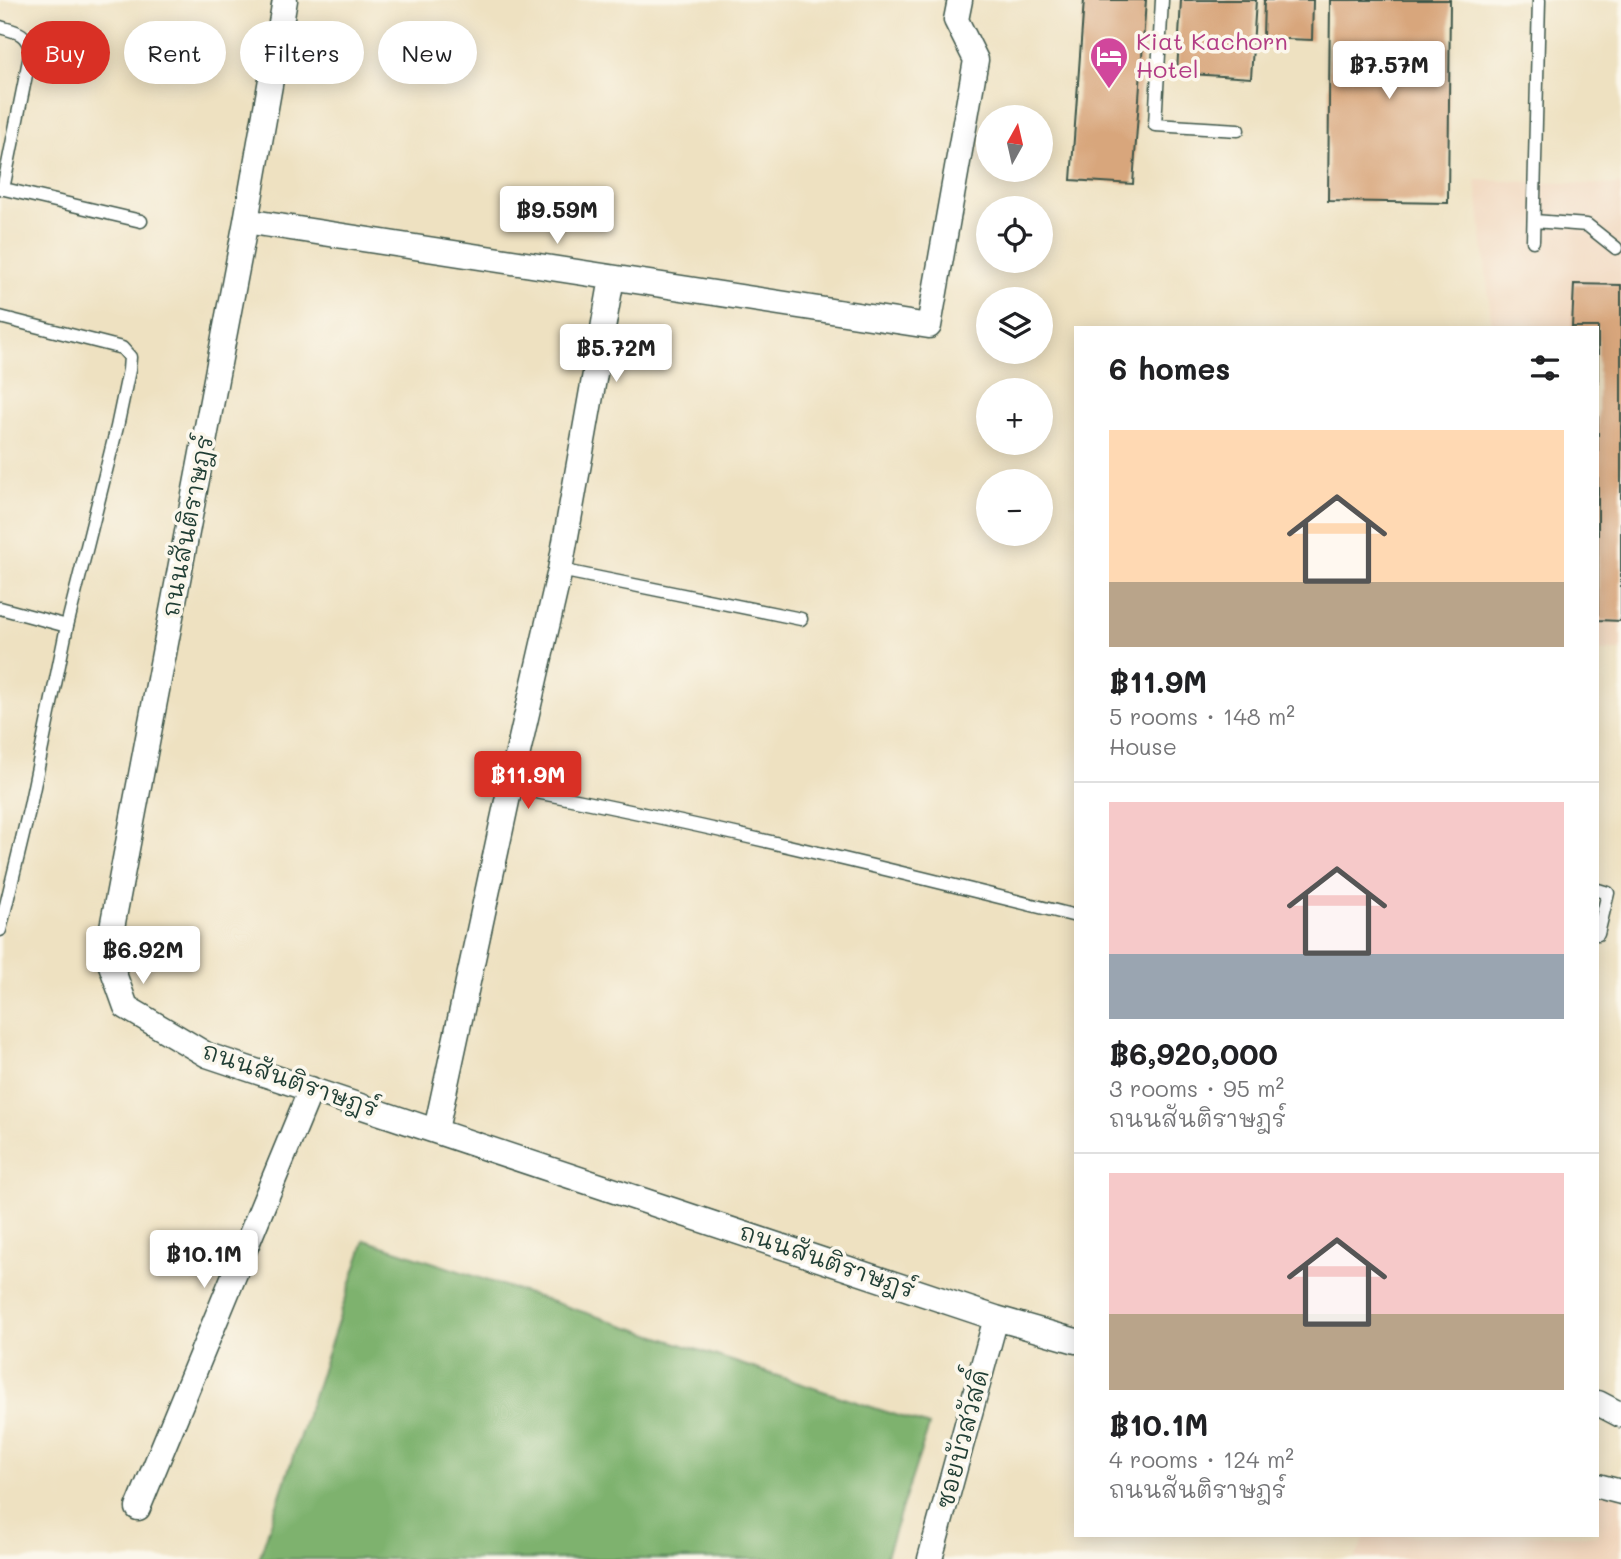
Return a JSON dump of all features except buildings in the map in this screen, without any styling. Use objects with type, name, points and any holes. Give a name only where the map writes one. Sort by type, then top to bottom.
[{"type":"street","name":"ถนนสันติราษฎร์","points":[[285,0],[246,221],[107,954],[126,1007],[206,1055],[996,1318],[1074,1339]]},
{"type":"street","points":[[246,221],[929,326],[976,60],[956,20],[960,0]]},
{"type":"street","points":[[436,1130],[560,570],[612,278]]},
{"type":"street","points":[[138,1508],[311,1089]]},
{"type":"street","name":"ซอยบัวสวัสดิ์","points":[[930,1559],[996,1318]]},
{"type":"street","points":[[1599,1404],[1621,1415]]},
{"type":"street","points":[[1599,1486],[1621,1492]]},
{"type":"lane","points":[[1163,0],[1155,125],[1238,130]]},
{"type":"lane","points":[[1533,241],[1539,0]]},
{"type":"lane","points":[[0,27],[22,34],[31,50],[2,188],[141,221]]},
{"type":"lane","points":[[1534,221],[1587,225],[1616,248]]},
{"type":"lane","points":[[0,317],[122,348],[130,357],[117,427],[67,626],[30,806],[0,930]]},
{"type":"lane","points":[[560,570],[800,619]]},
{"type":"lane","points":[[0,607],[67,626]]},
{"type":"lane","points":[[510,788],[625,809],[1074,915]]},
{"type":"lane","points":[[1599,930],[1609,893]]},
{"type":"shaded area","points":[[1476,180],[1621,185],[1621,651],[1599,651],[1599,326],[1492,326]]},
{"type":"shaded area","points":[[1599,1491],[1621,1496],[1621,1559],[1355,1559],[1365,1537],[1599,1537]]},
{"type":"green space","points":[[365,1240],[929,1426],[885,1559],[259,1559]]},
{"type":"place","name":"Kiat Kachorn Hotel","points":[[1109,90]]}]
